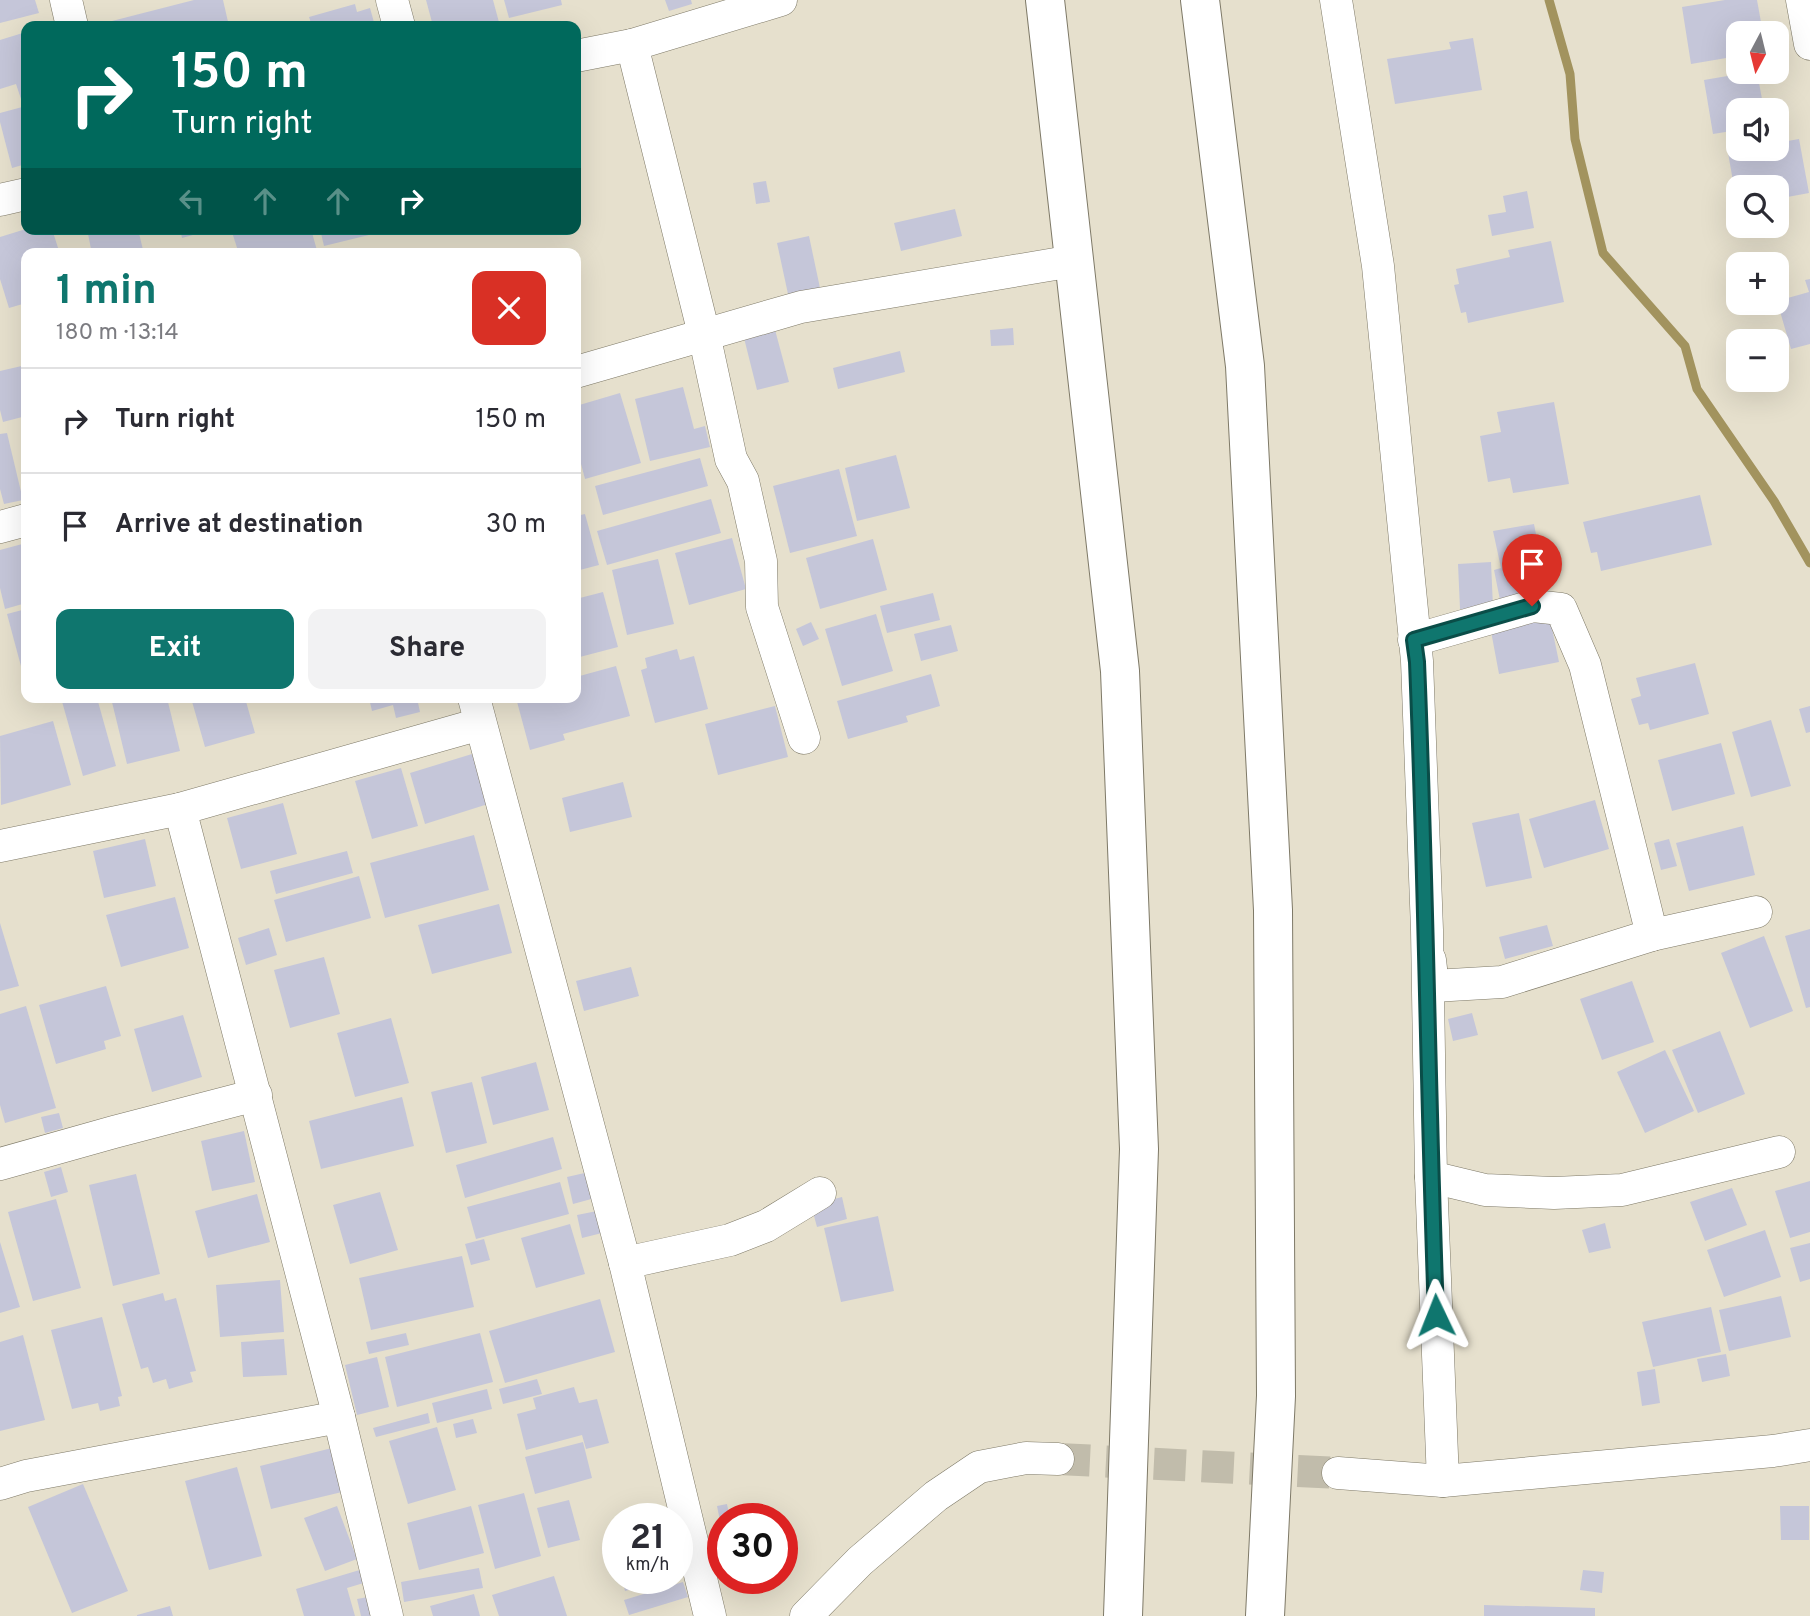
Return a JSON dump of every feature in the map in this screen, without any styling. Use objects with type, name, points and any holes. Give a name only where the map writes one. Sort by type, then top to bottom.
[{"type":"highway","points":[[1045,0],[1120,671],[1139,1149],[1123,1616]]},
{"type":"highway","points":[[1200,0],[1245,366],[1273,910],[1276,1395],[1265,1616]]},
{"type":"street","points":[[66,0],[71,21]]},
{"type":"street","points":[[392,0],[398,21]]},
{"type":"street","points":[[581,55],[632,45],[781,0]]},
{"type":"street","points":[[1336,0],[1378,266],[1417,662],[1427,930],[1431,1177],[1443,1481]]},
{"type":"street","points":[[1802,0],[1810,44]]},
{"type":"street","points":[[632,45],[704,334],[731,458],[743,481],[761,561],[762,607],[804,737]]},
{"type":"street","points":[[0,200],[21,195]]},
{"type":"street","points":[[581,371],[801,307],[1073,261]]},
{"type":"street","points":[[0,527],[21,521]]},
{"type":"street","points":[[1414,640],[1532,606],[1561,609],[1585,665],[1652,935]]},
{"type":"street","points":[[0,846],[180,809],[477,711],[625,1264],[710,1616]]},
{"type":"street","points":[[180,809],[339,1416],[387,1616]]},
{"type":"street","points":[[1427,930],[1433,986],[1502,982],[1652,935],[1756,912]]},
{"type":"street","points":[[0,1164],[256,1095]]},
{"type":"street","points":[[1431,1177],[1485,1190],[1554,1193],[1622,1190],[1779,1152]]},
{"type":"street","points":[[625,1264],[730,1240],[766,1226],[820,1193]]},
{"type":"street","points":[[0,1484],[26,1476],[339,1416]]},
{"type":"street","points":[[1338,1473],[1443,1481],[1810,1445]]},
{"type":"street","points":[[806,1616],[860,1561],[898,1528],[936,1496],[979,1467],[1026,1458],[1058,1459]]},
{"type":"building","points":[[0,0],[35,0],[39,13],[0,23]]},
{"type":"building","points":[[194,0],[223,0],[228,21],[112,21]]},
{"type":"building","points":[[426,0],[493,0],[499,21],[432,21]]},
{"type":"building","points":[[504,0],[561,0],[562,5],[509,18]]},
{"type":"building","points":[[665,0],[691,0],[692,4],[669,11]]},
{"type":"building","points":[[1725,0],[1757,0],[1761,21],[1726,21],[1726,58],[1691,64],[1682,7]]},
{"type":"building","points":[[355,4],[357,12],[370,8],[374,21],[310,21],[309,17]]},
{"type":"building","points":[[21,34],[21,99],[16,84],[0,89],[0,40]]},
{"type":"building","points":[[1473,38],[1482,90],[1395,104],[1387,59],[1451,49],[1449,42]]},
{"type":"building","points":[[1726,76],[1726,84],[1759,84],[1762,98],[1726,98],[1726,132],[1713,134],[1704,80]]},
{"type":"building","points":[[21,107],[21,165],[12,168],[0,113]]},
{"type":"building","points":[[1799,139],[1809,193],[1789,197],[1789,175],[1732,175],[1729,161],[1789,161],[1789,141]]},
{"type":"building","points":[[766,181],[770,202],[756,204],[753,183]]},
{"type":"building","points":[[1527,191],[1534,228],[1492,236],[1488,215],[1506,212],[1503,196]]},
{"type":"building","points":[[955,209],[962,236],[901,251],[894,223]]},
{"type":"building","points":[[21,231],[21,235],[54,235],[58,248],[21,248],[21,304],[9,308],[0,279],[0,237]]},
{"type":"building","points":[[88,235],[139,235],[143,248],[91,248]]},
{"type":"building","points":[[233,235],[313,235],[316,248],[237,248]]},
{"type":"building","points":[[321,235],[369,235],[324,246]]},
{"type":"building","points":[[809,236],[820,288],[788,294],[777,243]]},
{"type":"building","points":[[1551,241],[1564,302],[1468,323],[1466,312],[1461,313],[1454,285],[1459,284],[1456,269],[1510,257],[1508,250]]},
{"type":"building","points":[[1810,279],[1810,344],[1791,349],[1789,329],[1785,329],[1781,315],[1789,315],[1789,298],[1809,292],[1805,280]]},
{"type":"building","points":[[774,326],[789,382],[757,390],[743,334]]},
{"type":"building","points":[[1013,328],[1014,345],[991,346],[990,330]]},
{"type":"building","points":[[900,351],[905,372],[838,389],[833,368]]},
{"type":"building","points":[[21,366],[21,417],[3,422],[0,410],[0,371]]},
{"type":"building","points":[[683,387],[694,429],[705,426],[710,447],[650,461],[635,399]]},
{"type":"building","points":[[620,393],[641,463],[585,479],[581,464],[581,405]]},
{"type":"building","points":[[1554,402],[1569,484],[1513,493],[1510,478],[1488,482],[1480,436],[1501,432],[1497,412]]},
{"type":"building","points":[[7,433],[21,492],[21,500],[4,504],[0,489],[0,434]]},
{"type":"building","points":[[896,455],[910,508],[857,521],[845,468]]},
{"type":"building","points":[[700,458],[708,486],[603,515],[595,486]]},
{"type":"building","points":[[839,469],[857,536],[790,553],[773,486]]},
{"type":"building","points":[[1700,495],[1712,545],[1601,571],[1597,552],[1591,553],[1583,522]]},
{"type":"building","points":[[711,499],[721,533],[607,565],[597,531]]},
{"type":"building","points":[[585,514],[599,565],[581,570],[581,515]]},
{"type":"building","points":[[1534,524],[1547,591],[1500,600],[1494,570],[1501,568],[1493,531]]},
{"type":"building","points":[[732,538],[746,589],[689,605],[675,553]]},
{"type":"building","points":[[873,539],[887,590],[820,609],[806,558]]},
{"type":"building","points":[[21,544],[21,604],[5,609],[0,588],[0,550]]},
{"type":"building","points":[[658,559],[674,624],[627,635],[612,570]]},
{"type":"building","points":[[1491,562],[1493,607],[1460,609],[1458,564]]},
{"type":"building","points":[[603,592],[618,647],[581,657],[581,598]]},
{"type":"building","points":[[933,593],[940,620],[887,633],[880,606]]},
{"type":"building","points":[[21,610],[21,666],[7,614]]},
{"type":"building","points":[[876,614],[893,671],[842,686],[825,629]]},
{"type":"building","points":[[1549,614],[1559,662],[1499,674],[1490,626]]},
{"type":"building","points":[[811,622],[819,639],[803,646],[796,629]]},
{"type":"building","points":[[951,625],[958,651],[921,661],[914,634]]},
{"type":"building","points":[[677,649],[680,660],[694,656],[708,709],[655,723],[641,670],[647,668],[645,658]]},
{"type":"building","points":[[1695,663],[1709,714],[1650,730],[1648,723],[1639,725],[1631,699],[1641,696],[1636,678]]},
{"type":"building","points":[[616,666],[630,716],[563,734],[565,740],[530,750],[517,703],[581,703],[581,676]]},
{"type":"building","points":[[931,674],[940,706],[906,716],[908,722],[848,739],[837,701]]},
{"type":"building","points":[[62,703],[98,703],[116,766],[83,776]]},
{"type":"building","points":[[112,703],[168,703],[180,751],[127,764]]},
{"type":"building","points":[[192,703],[246,703],[255,733],[205,747]]},
{"type":"building","points":[[370,703],[418,703],[420,712],[396,718],[393,705],[372,711]]},
{"type":"building","points":[[775,706],[788,757],[718,775],[705,724]]},
{"type":"building","points":[[1810,706],[1810,732],[1806,733],[1799,709]]},
{"type":"building","points":[[1771,720],[1791,786],[1751,797],[1732,732]]},
{"type":"building","points":[[53,721],[71,785],[1,805],[0,736]]},
{"type":"building","points":[[1721,743],[1735,794],[1672,811],[1658,760]]},
{"type":"building","points":[[472,754],[488,804],[425,824],[410,773]]},
{"type":"building","points":[[401,768],[418,826],[372,839],[355,781]]},
{"type":"building","points":[[623,782],[632,817],[570,832],[562,798]]},
{"type":"building","points":[[1595,800],[1609,849],[1544,868],[1529,819]]},
{"type":"building","points":[[283,803],[297,854],[241,869],[227,818]]},
{"type":"building","points":[[1519,813],[1532,878],[1486,887],[1472,823]]},
{"type":"building","points":[[1743,826],[1755,875],[1689,891],[1676,843]]},
{"type":"building","points":[[474,835],[489,890],[385,918],[370,863]]},
{"type":"building","points":[[145,839],[156,886],[104,898],[93,851]]},
{"type":"building","points":[[1669,839],[1677,866],[1661,870],[1654,843]]},
{"type":"building","points":[[347,851],[353,873],[276,894],[270,871]]},
{"type":"building","points":[[359,876],[371,918],[286,942],[274,900]]},
{"type":"building","points":[[175,897],[189,948],[121,967],[106,915]]},
{"type":"building","points":[[499,904],[512,953],[432,974],[418,925]]},
{"type":"building","points":[[0,923],[19,986],[0,991]]},
{"type":"building","points":[[1547,925],[1553,946],[1505,959],[1499,937]]},
{"type":"building","points":[[269,928],[277,955],[246,965],[238,938]]},
{"type":"building","points":[[1810,929],[1810,1007],[1806,1008],[1785,936]]},
{"type":"building","points":[[1764,936],[1793,1011],[1750,1028],[1721,953]]},
{"type":"building","points":[[324,957],[340,1014],[290,1028],[274,970]]},
{"type":"building","points":[[631,967],[639,996],[584,1011],[576,981]]},
{"type":"building","points":[[1632,981],[1654,1042],[1602,1060],[1580,999]]},
{"type":"building","points":[[106,986],[121,1036],[104,1041],[106,1049],[56,1064],[39,1005]]},
{"type":"building","points":[[26,1006],[56,1108],[5,1123],[0,1105],[0,1014]]},
{"type":"building","points":[[1472,1013],[1478,1035],[1453,1041],[1448,1019]]},
{"type":"building","points":[[183,1015],[202,1077],[152,1092],[134,1029]]},
{"type":"building","points":[[391,1018],[409,1083],[355,1097],[337,1033]]},
{"type":"building","points":[[1720,1031],[1745,1094],[1698,1113],[1672,1050]]},
{"type":"building","points":[[1665,1050],[1694,1111],[1645,1133],[1617,1072]]},
{"type":"building","points":[[536,1062],[549,1110],[493,1125],[481,1077]]},
{"type":"building","points":[[472,1082],[487,1143],[446,1153],[431,1092]]},
{"type":"building","points":[[402,1097],[414,1146],[321,1169],[309,1121]]},
{"type":"building","points":[[59,1113],[63,1128],[45,1133],[41,1117]]},
{"type":"building","points":[[244,1131],[255,1182],[212,1191],[201,1141]]},
{"type":"building","points":[[553,1137],[562,1169],[465,1198],[456,1165]]},
{"type":"building","points":[[61,1167],[68,1192],[51,1197],[44,1172]]},
{"type":"building","points":[[589,1172],[595,1198],[573,1204],[567,1177]]},
{"type":"building","points":[[136,1174],[160,1274],[113,1286],[89,1185]]},
{"type":"building","points":[[1810,1181],[1810,1232],[1790,1238],[1775,1191]]},
{"type":"building","points":[[560,1182],[569,1214],[476,1239],[467,1207]]},
{"type":"building","points":[[1732,1188],[1747,1225],[1705,1241],[1690,1202]]},
{"type":"building","points":[[380,1192],[398,1250],[350,1264],[333,1205]]},
{"type":"building","points":[[257,1194],[270,1242],[208,1258],[195,1211]]},
{"type":"building","points":[[842,1197],[847,1219],[817,1227],[811,1205]]},
{"type":"building","points":[[56,1199],[81,1288],[33,1301],[8,1212]]},
{"type":"building","points":[[597,1211],[602,1233],[582,1238],[577,1215]]},
{"type":"building","points":[[878,1216],[894,1291],[841,1302],[824,1228]]},
{"type":"building","points":[[1605,1223],[1611,1248],[1589,1253],[1582,1230]]},
{"type":"building","points":[[570,1224],[585,1274],[536,1288],[521,1238]]},
{"type":"building","points":[[1765,1230],[1781,1277],[1724,1297],[1707,1250]]},
{"type":"building","points":[[484,1239],[490,1260],[471,1265],[465,1244]]},
{"type":"building","points":[[0,1242],[20,1307],[0,1313]]},
{"type":"building","points":[[1810,1243],[1810,1279],[1800,1282],[1790,1248]]},
{"type":"building","points":[[462,1256],[474,1307],[371,1330],[359,1278]]},
{"type":"building","points":[[280,1280],[284,1332],[220,1337],[216,1285]]},
{"type":"building","points":[[163,1293],[165,1301],[176,1298],[196,1371],[190,1372],[193,1382],[169,1389],[166,1379],[153,1383],[148,1367],[141,1369],[122,1304]]},
{"type":"building","points":[[1781,1296],[1791,1337],[1729,1351],[1719,1310]]},
{"type":"building","points":[[600,1299],[615,1352],[505,1383],[489,1331]]},
{"type":"building","points":[[1711,1307],[1721,1352],[1653,1367],[1642,1322]]},
{"type":"building","points":[[102,1317],[122,1396],[118,1397],[120,1406],[100,1411],[98,1403],[72,1409],[51,1330]]},
{"type":"building","points":[[406,1333],[409,1345],[369,1354],[366,1342]]},
{"type":"building","points":[[480,1333],[493,1382],[397,1407],[385,1357]]},
{"type":"building","points":[[23,1335],[45,1420],[0,1431],[0,1342]]},
{"type":"building","points":[[284,1339],[287,1375],[243,1377],[241,1342]]},
{"type":"building","points":[[1726,1354],[1730,1376],[1702,1382],[1697,1359]]},
{"type":"building","points":[[377,1357],[389,1407],[357,1415],[345,1365]]},
{"type":"building","points":[[1655,1369],[1660,1403],[1642,1406],[1637,1372]]},
{"type":"building","points":[[537,1379],[542,1394],[503,1404],[499,1389]]},
{"type":"building","points":[[574,1387],[579,1403],[597,1399],[609,1443],[586,1449],[582,1435],[526,1450],[517,1414],[536,1409],[533,1398]]},
{"type":"building","points":[[487,1389],[492,1409],[437,1423],[432,1403]]},
{"type":"building","points":[[428,1413],[430,1423],[376,1437],[373,1428]]},
{"type":"building","points":[[473,1419],[477,1433],[456,1438],[453,1424]]},
{"type":"building","points":[[437,1427],[456,1490],[408,1504],[389,1441]]},
{"type":"building","points":[[583,1442],[592,1478],[535,1494],[525,1457]]},
{"type":"building","points":[[332,1448],[342,1492],[271,1509],[260,1466]]},
{"type":"building","points":[[237,1467],[262,1556],[209,1570],[185,1481]]},
{"type":"building","points":[[83,1484],[128,1591],[72,1613],[28,1507]]},
{"type":"building","points":[[524,1493],[541,1556],[495,1569],[478,1505]]},
{"type":"building","points":[[569,1500],[580,1540],[548,1548],[537,1508]]},
{"type":"building","points":[[337,1506],[357,1559],[325,1571],[304,1518]]},
{"type":"building","points":[[471,1506],[484,1553],[419,1570],[407,1523]]},
{"type":"building","points":[[1780,1506],[1809,1506],[1809,1540],[1781,1540]]},
{"type":"building","points":[[479,1568],[483,1588],[404,1602],[401,1582]]},
{"type":"building","points":[[363,1569],[367,1582],[347,1588],[355,1616],[304,1616],[296,1589]]},
{"type":"building","points":[[1583,1570],[1604,1572],[1602,1593],[1580,1590]]},
{"type":"building","points":[[554,1576],[567,1616],[499,1616],[492,1595]]},
{"type":"building","points":[[474,1594],[480,1616],[433,1616],[430,1606]]},
{"type":"building","points":[[644,1594],[687,1594],[688,1597],[629,1615],[624,1600]]},
{"type":"building","points":[[368,1597],[373,1616],[361,1616],[357,1599]]},
{"type":"building","points":[[1484,1605],[1595,1608],[1595,1616],[1484,1616]]},
{"type":"building","points":[[170,1606],[173,1616],[137,1616],[137,1615]]},
{"type":"waterway","points":[[1549,0],[1570,74],[1575,139],[1603,253],[1685,346],[1697,389],[1774,501],[1810,563]]},
{"type":"tunnel","points":[[1058,1459],[1338,1473]]},
{"type":"route","points":[[1436,1315],[1427,930],[1414,640],[1532,606]]}]
